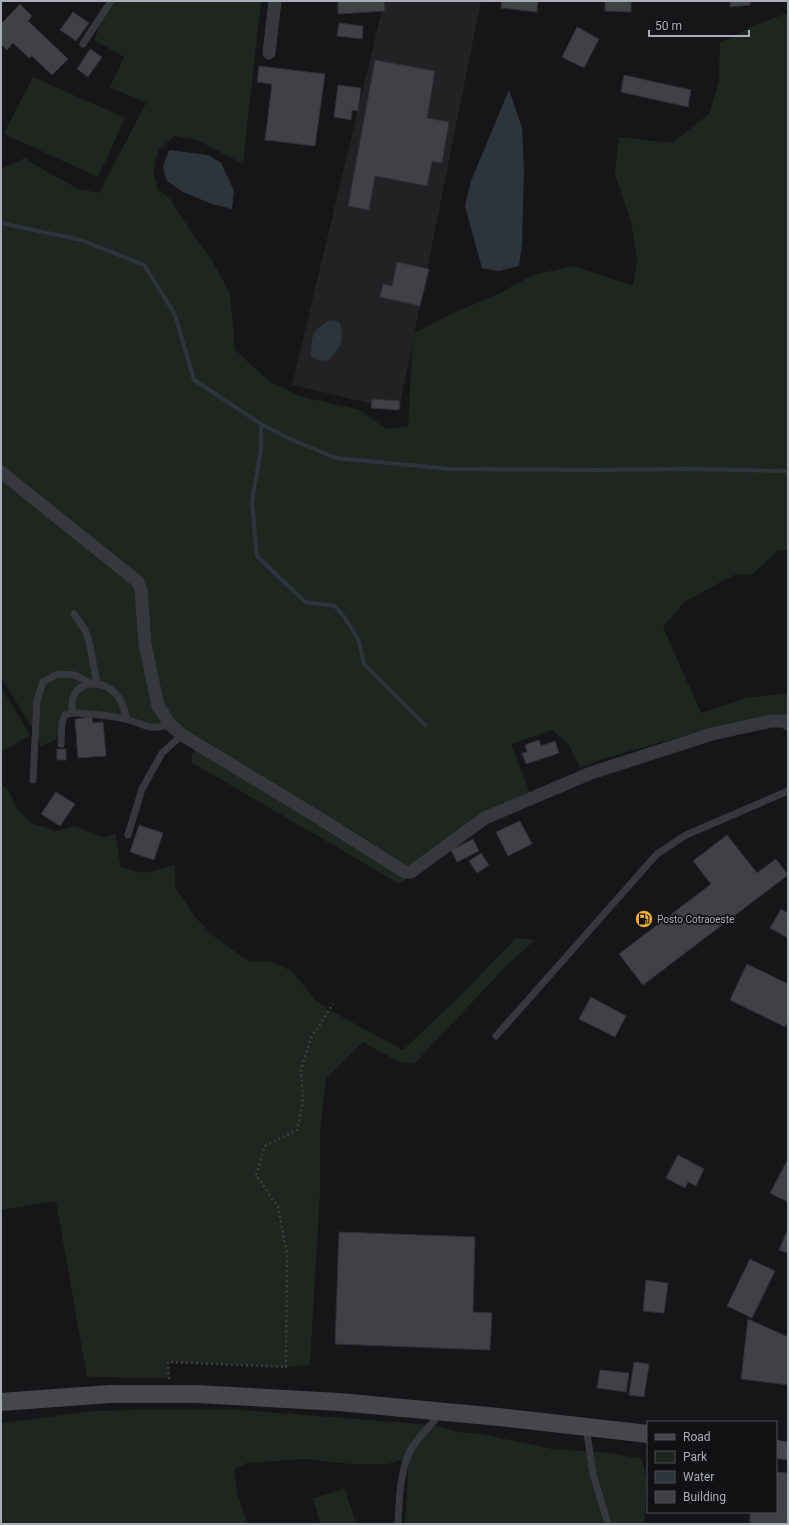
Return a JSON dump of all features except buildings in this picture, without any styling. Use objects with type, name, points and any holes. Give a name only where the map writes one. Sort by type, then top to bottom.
[{"type":"street","points":[[269,53],[275,1]]},
{"type":"street","points":[[1,472],[138,582],[141,590],[145,644],[158,706],[170,724],[182,735],[406,872],[411,872],[485,818],[591,774],[712,734],[771,721],[784,721],[788,724]]},
{"type":"street","points":[[1,1402],[110,1394],[197,1394],[339,1402],[443,1411],[647,1434]]},
{"type":"street","points":[[777,1449],[788,1451]]},
{"type":"lane","points":[[83,44],[111,1]]},
{"type":"lane","points":[[74,614],[85,630],[89,641],[94,684]]},
{"type":"lane","points":[[34,780],[38,700],[43,682],[57,674],[75,675],[113,691],[121,700],[127,719]]},
{"type":"lane","points":[[72,714],[73,696],[78,689],[94,684]]},
{"type":"lane","points":[[62,744],[62,723],[65,716],[72,714],[127,719],[150,728],[159,728],[170,724]]},
{"type":"lane","points":[[128,836],[142,789],[162,752],[182,735]]},
{"type":"lane","points":[[496,1036],[657,854],[686,835],[788,790]]},
{"type":"lane","points":[[398,1524],[399,1494],[404,1468],[412,1446],[443,1411]]},
{"type":"lane","points":[[586,1427],[593,1474],[608,1524]]},
{"type":"path","points":[[169,1394],[168,1362],[286,1367],[287,1254],[278,1207],[256,1176],[265,1146],[297,1130],[303,1100],[301,1070],[311,1038],[333,1004]]},
{"type":"shaded area","points":[[384,1],[481,1],[399,410],[292,385]]},
{"type":"green space","points":[[110,1],[261,1],[243,164],[197,140],[174,136],[158,151],[153,171],[158,190],[169,198],[213,262],[230,293],[235,350],[269,381],[299,396],[360,410],[386,429],[408,426],[413,334],[447,316],[498,294],[533,275],[574,266],[633,286],[637,260],[631,221],[615,174],[619,137],[672,143],[709,114],[719,81],[720,43],[755,25],[788,13],[788,550],[778,550],[753,574],[734,575],[684,602],[663,627],[701,713],[746,698],[788,693],[788,720],[708,729],[599,760],[580,768],[568,743],[552,730],[511,744],[530,793],[409,878],[398,883],[191,762],[193,752],[197,751],[176,739],[164,729],[130,716],[83,710],[62,714],[58,737],[53,741],[40,746],[38,737],[1,677],[1,169],[25,158],[79,189],[99,193],[146,103],[110,87],[124,57],[94,40]]},
{"type":"green space","points":[[33,77],[125,118],[98,177],[4,134]]},
{"type":"green space","points":[[1,687],[30,735],[1,752]]},
{"type":"green space","points":[[1,785],[8,789],[17,809],[31,823],[56,831],[75,826],[101,837],[115,834],[121,867],[144,873],[175,865],[175,887],[196,918],[211,934],[249,962],[273,962],[293,972],[315,1000],[326,1008],[403,1050],[461,995],[516,938],[535,940],[509,963],[414,1064],[397,1061],[363,1042],[326,1079],[320,1131],[320,1192],[310,1365],[286,1367],[169,1362],[169,1378],[87,1377],[56,1201],[1,1210]]},
{"type":"green space","points":[[240,1410],[432,1425],[458,1432],[482,1434],[552,1449],[610,1453],[642,1459],[647,1483],[644,1524],[405,1524],[409,1457],[388,1464],[351,1464],[305,1459],[247,1463],[234,1469],[238,1497],[248,1524],[1,1524],[1,1423],[94,1411]]},
{"type":"green space","points":[[345,1489],[356,1524],[320,1524],[313,1498]]},
{"type":"water","points":[[509,90],[522,128],[524,168],[522,244],[519,266],[499,271],[482,268],[465,206],[471,181]]},
{"type":"water","points":[[169,150],[208,155],[221,163],[234,191],[232,209],[212,204],[183,192],[167,181],[163,167]]},
{"type":"water","points":[[330,320],[339,322],[342,338],[339,347],[329,360],[320,361],[311,356],[312,338],[319,327]]},
{"type":"waterway","points":[[1,223],[81,240],[144,265],[176,318],[194,380],[261,424],[290,439],[336,458],[450,469],[687,469],[788,471]]},
{"type":"waterway","points":[[261,424],[261,449],[252,501],[257,556],[305,602],[335,606],[345,618],[358,639],[364,664],[425,725]]},
{"type":"place","name":"Posto Cotraoeste","points":[[644,919]]}]
